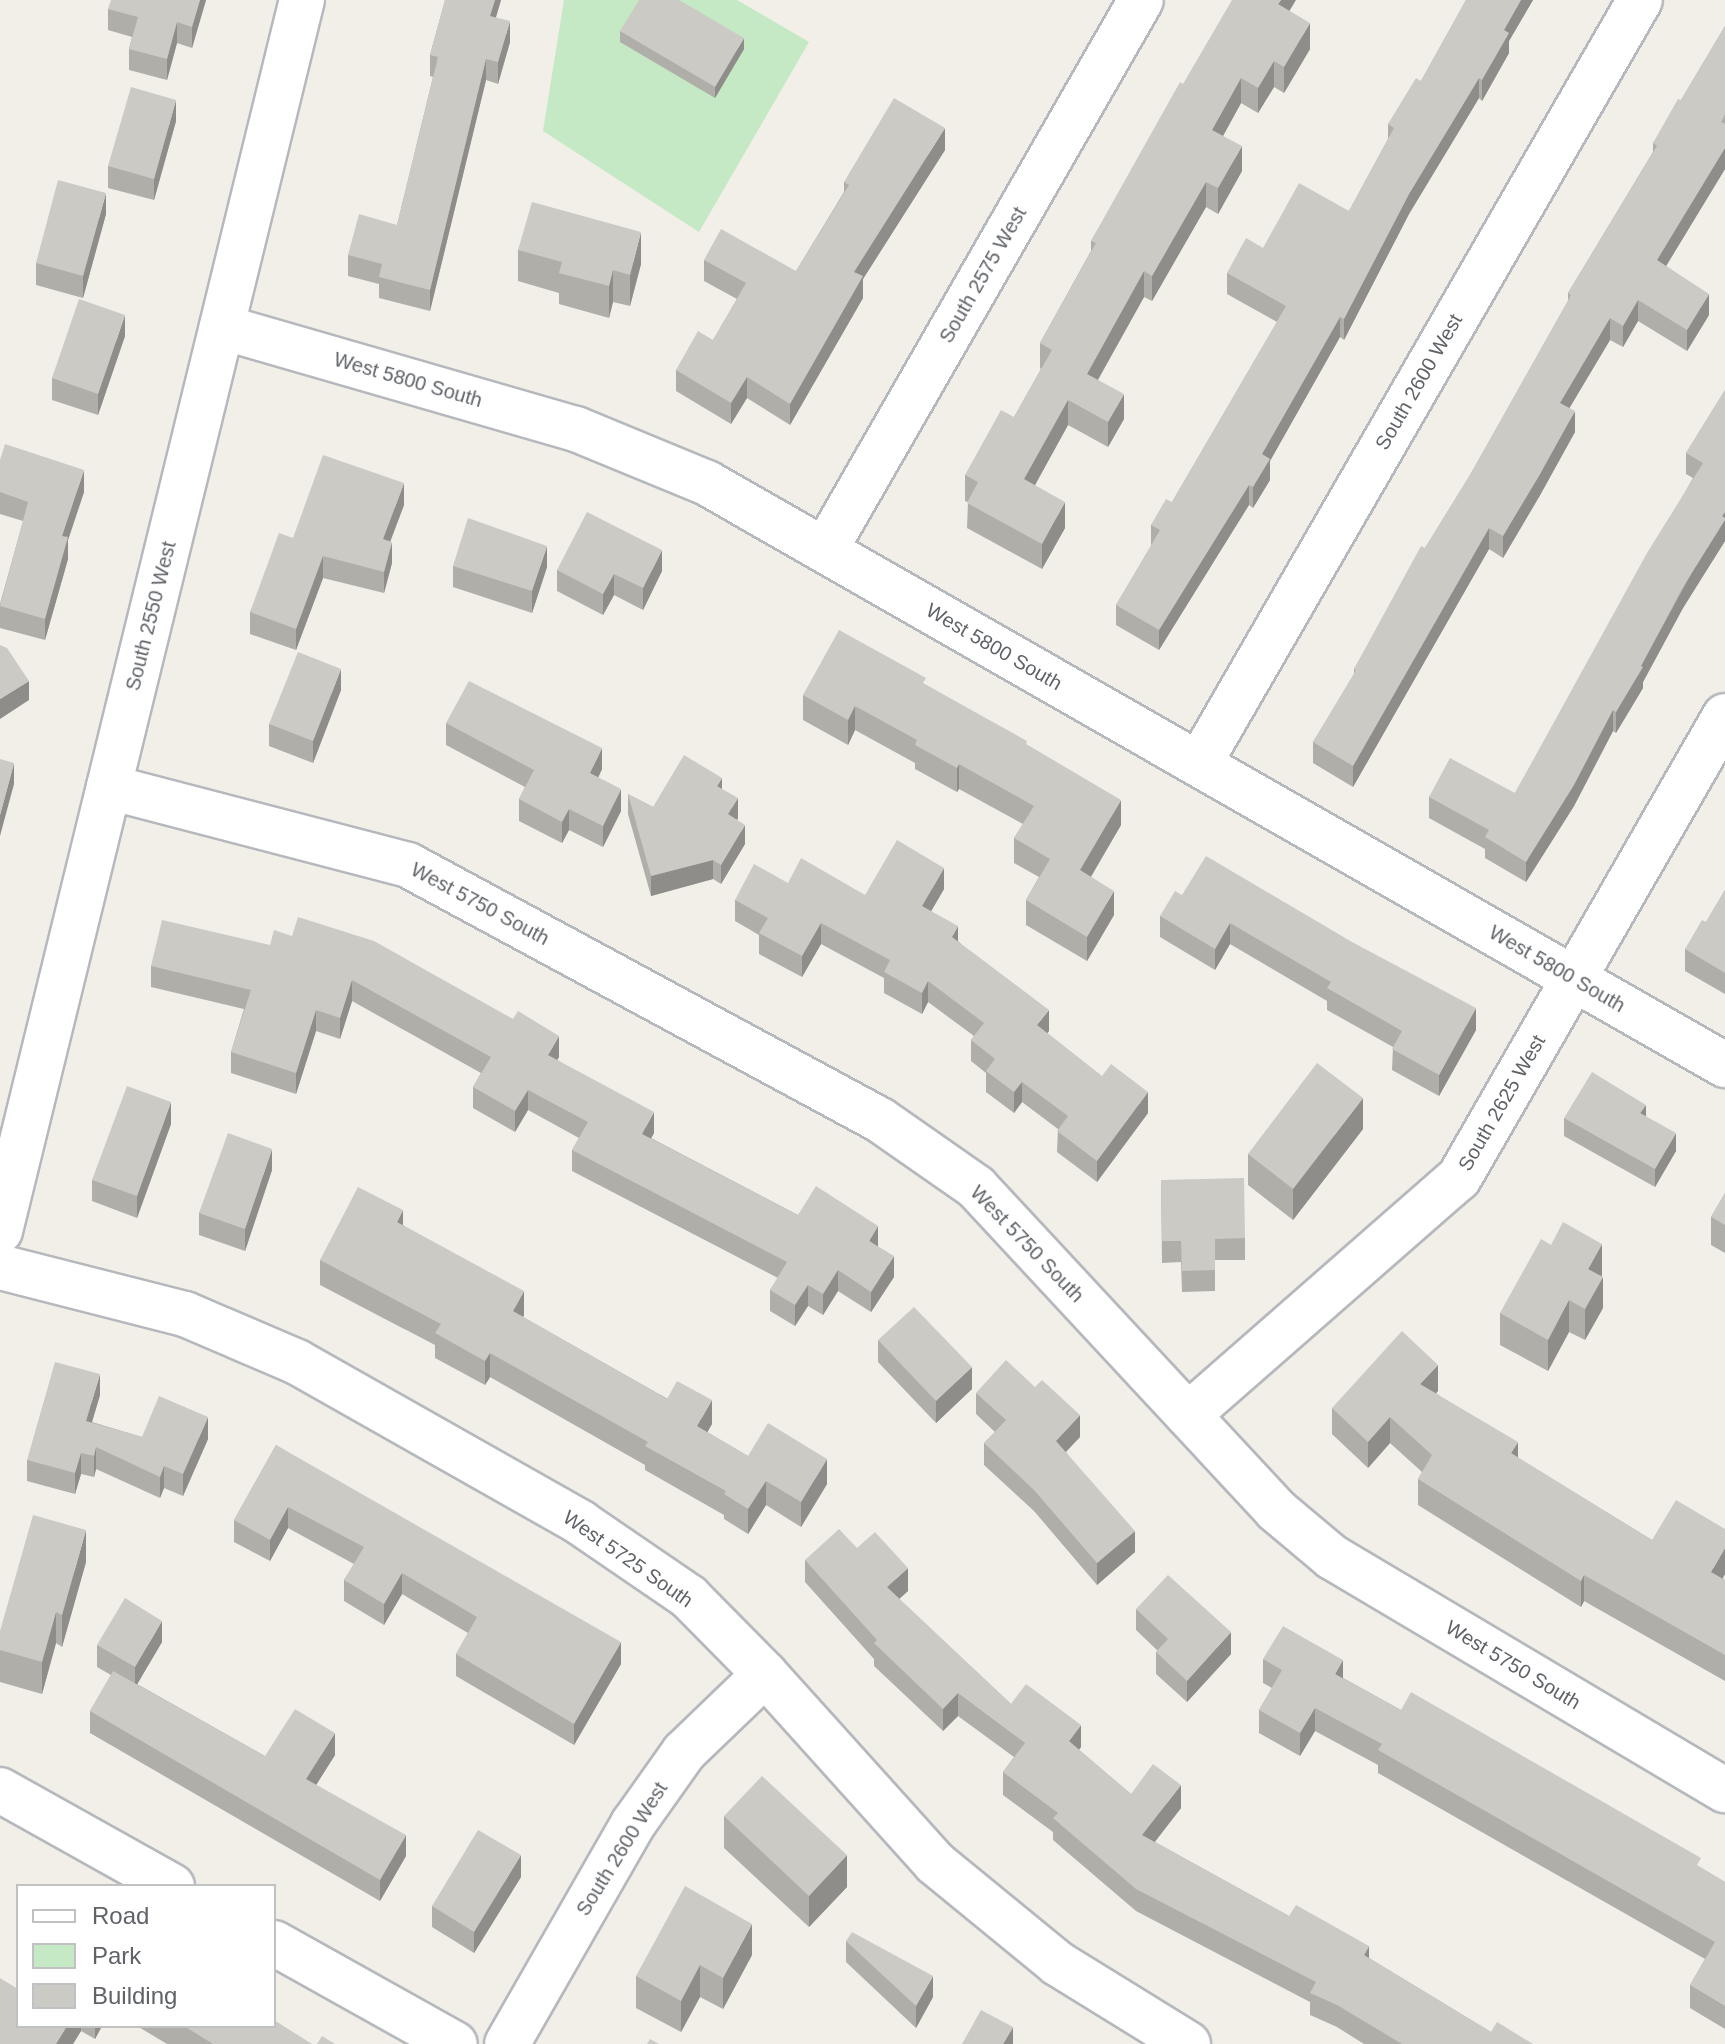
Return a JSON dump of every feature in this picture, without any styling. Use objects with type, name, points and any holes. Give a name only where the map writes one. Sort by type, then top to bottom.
[{"type":"street","name":"South 2550 West","points":[[0,1231],[302,0]]},
{"type":"street","name":"South 2575 West","points":[[825,550],[1141,0]]},
{"type":"street","name":"South 2600 West","points":[[1199,764],[1640,0]]},
{"type":"street","name":"West 5800 South","points":[[222,327],[576,429],[707,483],[1725,1065]]},
{"type":"street","name":"South 2625 West","points":[[1188,1415],[1459,1178],[1725,716]]},
{"type":"street","name":"West 5750 South","points":[[109,787],[408,865],[880,1120],[976,1187],[1276,1510],[1332,1557],[1725,1790]]},
{"type":"street","name":"West 5725 South","points":[[0,1267],[185,1314],[297,1362],[581,1523],[689,1597],[765,1674],[935,1863],[1057,1963],[1160,2037]]},
{"type":"street","name":"South 2600 West","points":[[507,2044],[633,1824],[684,1752],[765,1674]]},
{"type":"street","points":[[0,1790],[168,1884]]},
{"type":"street","points":[[276,1944],[455,2044]]},
{"type":"green space","points":[[564,0],[737,0],[809,42],[699,232],[543,131]]},
{"type":"building","points":[[111,0],[200,0],[192,27],[177,22],[167,59],[129,49],[138,17],[108,9]]},
{"type":"building","points":[[445,0],[495,0],[490,16],[510,21],[498,62],[486,59],[430,290],[379,277],[382,264],[348,255],[359,214],[397,225],[438,57],[430,55]]},
{"type":"building","points":[[639,0],[679,0],[744,38],[715,87],[620,31]]},
{"type":"building","points":[[1232,0],[1281,0],[1278,4],[1310,23],[1284,67],[1274,61],[1258,88],[1241,78],[1212,130],[1242,146],[1218,188],[1206,182],[1152,276],[1144,271],[1087,374],[1124,394],[1108,422],[1068,400],[1024,479],[1065,502],[1042,544],[967,503],[978,482],[965,475],[1001,410],[1014,417],[1052,350],[1040,343],[1096,243],[1091,241],[1180,82],[1183,84]]},
{"type":"building","points":[[1466,0],[1521,0],[1504,30],[1509,33],[1409,194],[1344,319],[1340,317],[1262,454],[1270,459],[1253,487],[1249,485],[1159,630],[1116,605],[1160,530],[1151,525],[1166,499],[1172,502],[1286,306],[1227,273],[1246,238],[1263,248],[1299,183],[1349,211],[1394,128],[1388,124],[1416,78],[1421,81]]},
{"type":"building","points":[[1725,26],[1725,114],[1721,122],[1725,124],[1725,148],[1657,260],[1709,294],[1687,330],[1638,300],[1623,326],[1610,318],[1560,403],[1575,411],[1539,476],[1503,536],[1489,528],[1353,766],[1313,742],[1356,670],[1421,546],[1425,548],[1470,475],[1571,295],[1568,293],[1657,146],[1653,143],[1678,99],[1681,100]]},
{"type":"building","points":[[131,87],[176,100],[154,179],[108,166]]},
{"type":"building","points":[[894,98],[945,128],[854,272],[863,276],[790,404],[747,377],[731,403],[676,370],[698,331],[713,340],[746,283],[704,260],[721,229],[796,271],[849,185],[844,182]]},
{"type":"building","points":[[58,180],[106,193],[83,276],[36,263]]},
{"type":"building","points":[[532,202],[641,232],[630,275],[613,270],[609,286],[559,273],[562,262],[518,250]]},
{"type":"building","points":[[79,299],[125,315],[98,394],[52,378]]},
{"type":"building","points":[[1725,390],[1725,512],[1722,516],[1725,520],[1683,587],[1643,667],[1616,712],[1613,710],[1574,785],[1526,862],[1485,837],[1489,830],[1429,797],[1450,758],[1515,793],[1647,553],[1703,463],[1686,453]]},
{"type":"building","points":[[5,444],[84,470],[62,536],[68,537],[45,619],[0,606],[28,502],[0,492],[0,460]]},
{"type":"building","points":[[323,455],[404,483],[383,539],[392,542],[384,572],[323,556],[296,629],[250,612],[279,533],[293,538]]},
{"type":"building","points":[[587,512],[662,550],[643,588],[614,574],[603,594],[557,570]]},
{"type":"building","points":[[468,518],[547,546],[532,591],[453,566]]},
{"type":"building","points":[[839,630],[926,678],[923,683],[1027,741],[1026,744],[1121,800],[1080,870],[1114,891],[1087,937],[1026,900],[1050,859],[1014,838],[1034,806],[959,764],[957,768],[915,745],[917,740],[855,706],[848,720],[803,695]]},
{"type":"building","points":[[0,645],[7,648],[29,681],[0,699]]},
{"type":"building","points":[[298,652],[341,669],[313,741],[269,724]]},
{"type":"building","points":[[469,681],[602,748],[590,773],[621,789],[603,826],[569,809],[562,822],[519,799],[534,770],[446,723]]},
{"type":"building","points":[[684,755],[722,778],[717,786],[738,798],[728,814],[745,825],[721,865],[713,860],[651,876],[628,794],[653,807]]},
{"type":"building","points":[[0,759],[14,763],[0,815]]},
{"type":"building","points":[[897,840],[944,868],[922,906],[958,926],[952,937],[1049,1010],[1037,1025],[1102,1076],[1111,1064],[1148,1092],[1097,1161],[1057,1131],[1068,1116],[1022,1082],[1014,1092],[986,1071],[995,1059],[971,1040],[984,1023],[928,981],[922,993],[884,972],[890,960],[821,923],[802,956],[759,933],[768,918],[735,900],[754,864],[788,883],[801,858],[865,895]]},
{"type":"building","points":[[1206,856],[1352,942],[1476,1008],[1439,1075],[1392,1049],[1402,1031],[1327,988],[1331,982],[1230,923],[1215,949],[1160,916],[1175,891],[1182,895]]},
{"type":"building","points":[[1725,890],[1725,973],[1685,949]]},
{"type":"building","points":[[298,917],[374,941],[513,1019],[518,1011],[559,1036],[548,1055],[654,1112],[642,1134],[798,1215],[816,1186],[878,1226],[869,1241],[894,1256],[871,1292],[838,1270],[823,1294],[808,1285],[795,1305],[770,1290],[787,1262],[572,1150],[588,1122],[528,1090],[515,1111],[473,1087],[491,1057],[352,980],[340,1018],[316,1010],[296,1073],[231,1052],[251,990],[151,966],[162,920],[270,945],[274,930],[292,936]]},
{"type":"building","points":[[1317,1063],[1363,1098],[1293,1189],[1248,1154]]},
{"type":"building","points":[[1592,1072],[1646,1105],[1640,1113],[1676,1133],[1655,1169],[1564,1118]]},
{"type":"building","points":[[127,1086],[171,1102],[137,1196],[92,1180]]},
{"type":"building","points":[[228,1133],[272,1149],[245,1229],[199,1213]]},
{"type":"building","points":[[1244,1178],[1245,1238],[1215,1239],[1215,1270],[1182,1271],[1181,1241],[1162,1241],[1161,1180]]},
{"type":"building","points":[[358,1187],[403,1210],[397,1222],[524,1291],[513,1311],[667,1399],[677,1381],[712,1400],[697,1426],[748,1456],[768,1423],[827,1459],[801,1502],[766,1481],[748,1509],[724,1494],[726,1491],[645,1446],[648,1442],[490,1353],[485,1361],[435,1333],[441,1324],[320,1260]]},
{"type":"building","points":[[1725,1193],[1725,1225],[1711,1217]]},
{"type":"building","points":[[1563,1222],[1602,1244],[1588,1269],[1603,1277],[1585,1309],[1569,1300],[1548,1340],[1500,1313],[1541,1239],[1551,1245]]},
{"type":"building","points":[[914,1307],[972,1367],[936,1401],[878,1340]]},
{"type":"building","points":[[1402,1331],[1438,1365],[1420,1384],[1518,1442],[1511,1453],[1652,1540],[1676,1500],[1725,1529],[1725,1548],[1711,1572],[1725,1580],[1725,1655],[1584,1575],[1581,1581],[1418,1479],[1432,1455],[1390,1417],[1368,1442],[1332,1408]]},
{"type":"building","points":[[1006,1360],[1035,1387],[1042,1380],[1080,1415],[1056,1441],[1135,1531],[1097,1563],[1034,1490],[984,1443],[1006,1420],[976,1393]]},
{"type":"building","points":[[55,1362],[100,1374],[86,1421],[142,1437],[159,1396],[208,1417],[183,1474],[164,1466],[160,1477],[96,1447],[94,1456],[81,1453],[75,1473],[27,1460]]},
{"type":"building","points":[[276,1445],[621,1642],[574,1724],[456,1654],[477,1617],[402,1573],[384,1604],[344,1580],[364,1547],[288,1507],[270,1540],[234,1520]]},
{"type":"building","points":[[33,1515],[86,1530],[62,1615],[56,1612],[42,1662],[0,1650],[0,1631]]},
{"type":"building","points":[[839,1529],[857,1548],[875,1532],[908,1568],[887,1587],[1011,1704],[1026,1684],[1081,1725],[1069,1741],[1131,1794],[1153,1764],[1181,1785],[1142,1835],[1289,1916],[1296,1905],[1369,1946],[1364,1955],[1491,2032],[1497,2022],[1533,2044],[1402,2044],[1337,2005],[1310,1993],[1316,1982],[1136,1889],[1053,1818],[1058,1813],[1003,1772],[1025,1743],[958,1693],[943,1709],[874,1643],[877,1640],[805,1560]]},
{"type":"building","points":[[1168,1575],[1231,1632],[1187,1681],[1156,1652],[1168,1639],[1136,1609]]},
{"type":"building","points":[[125,1598],[162,1621],[135,1667],[97,1645]]},
{"type":"building","points":[[1283,1626],[1343,1660],[1335,1674],[1401,1710],[1411,1692],[1701,1858],[1697,1865],[1725,1882],[1725,2006],[1690,1985],[1715,1942],[1378,1750],[1382,1744],[1315,1708],[1300,1733],[1259,1710],[1282,1670],[1263,1659]]},
{"type":"building","points":[[113,1671],[265,1756],[295,1709],[335,1733],[306,1779],[406,1835],[380,1880],[90,1711]]},
{"type":"building","points":[[762,1776],[847,1855],[809,1896],[724,1816]]},
{"type":"building","points":[[478,1830],[521,1855],[474,1932],[432,1906]]},
{"type":"building","points":[[685,1886],[752,1924],[723,1978],[700,1965],[681,2001],[636,1976]]},
{"type":"building","points":[[852,1932],[933,1976],[916,2006],[846,1941]]},
{"type":"building","points":[[0,1978],[16,1988],[16,2028],[66,2028],[56,2044],[0,2044]]},
{"type":"building","points":[[981,2010],[1013,2027],[1003,2044],[962,2044]]},
{"type":"building","points":[[276,2021],[312,2044],[213,2044],[187,2028],[276,2028]]},
{"type":"building","points":[[322,2036],[335,2044],[317,2044]]}]
